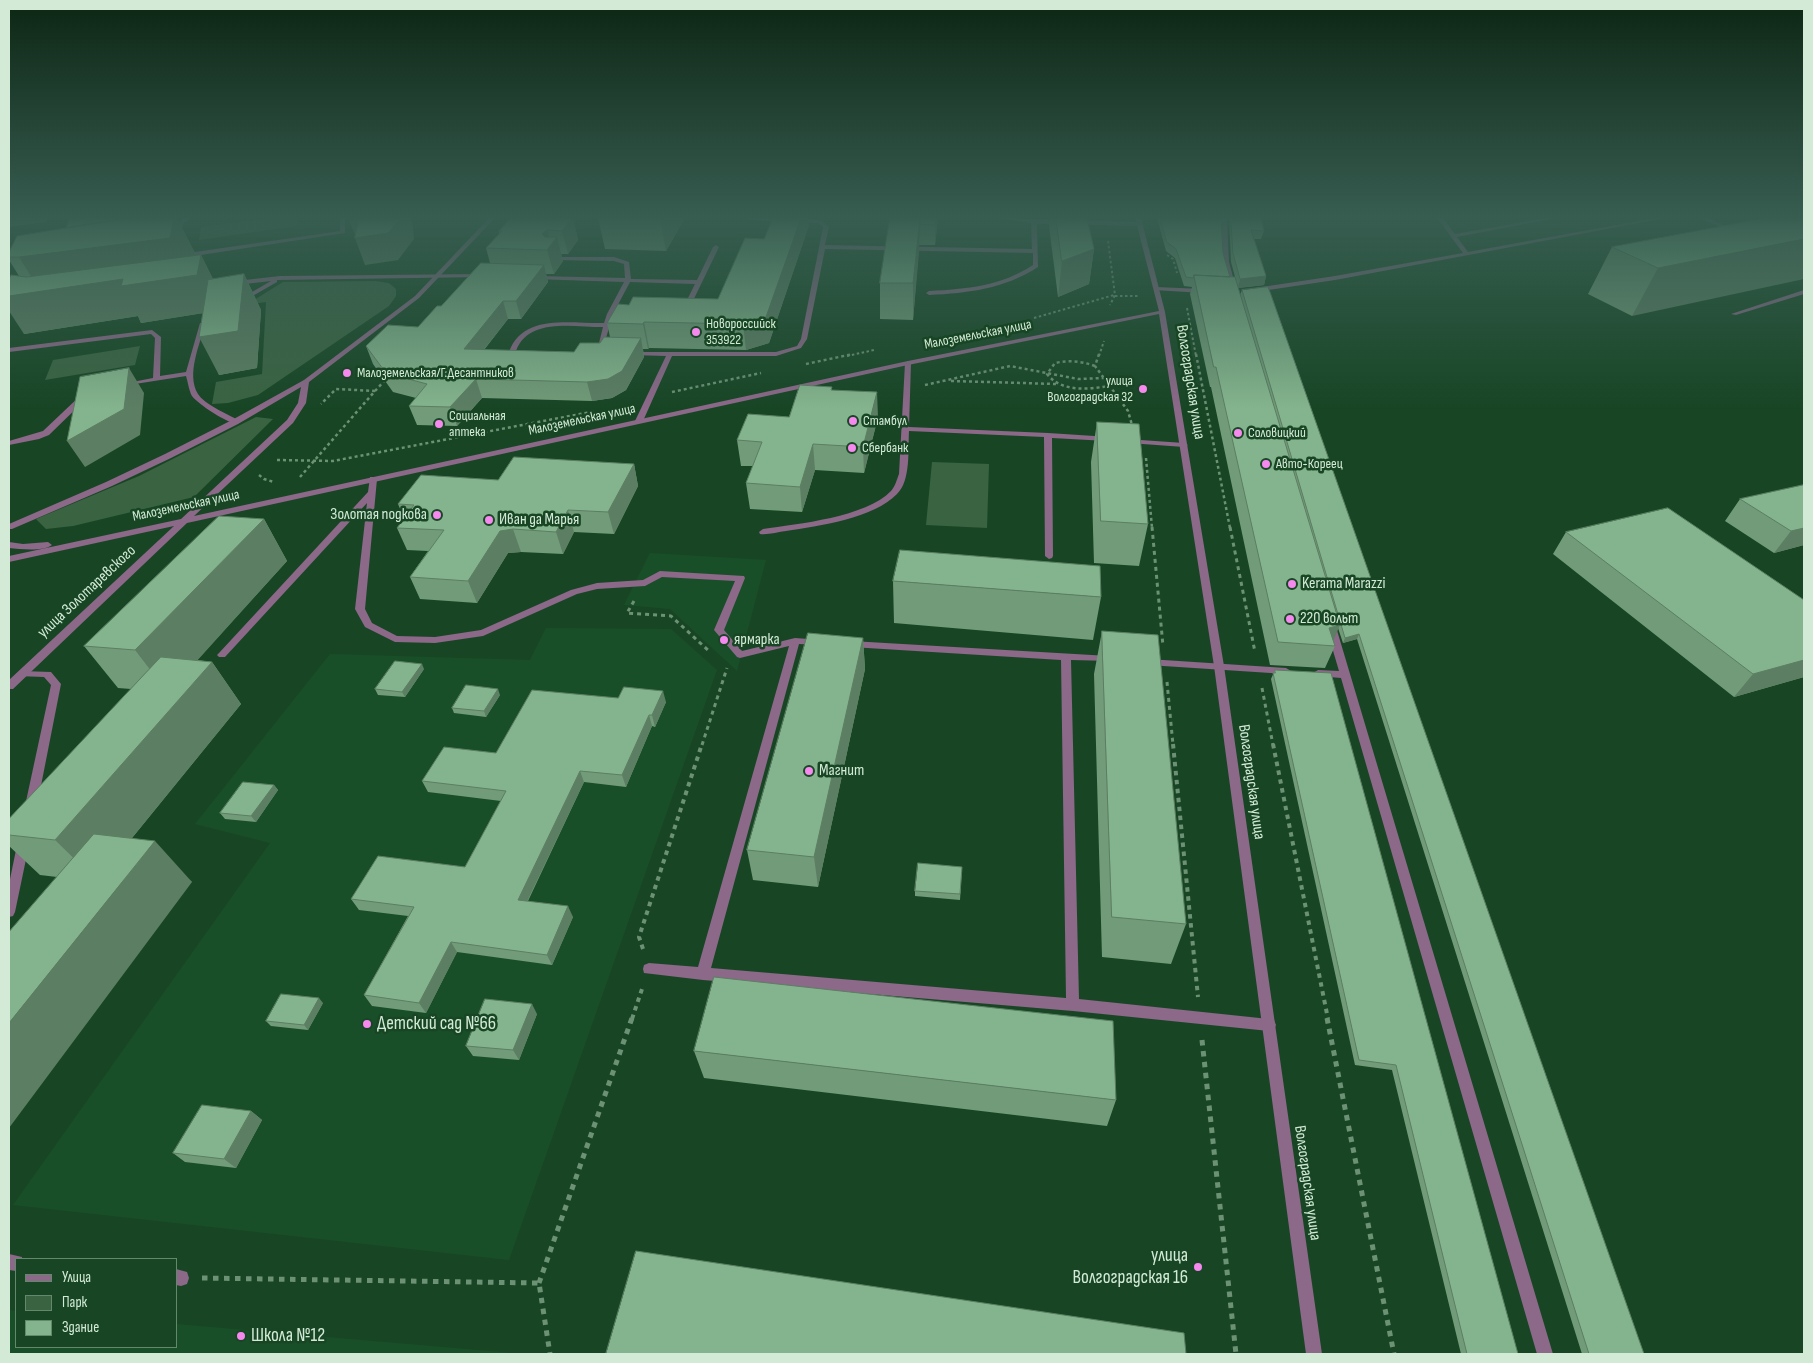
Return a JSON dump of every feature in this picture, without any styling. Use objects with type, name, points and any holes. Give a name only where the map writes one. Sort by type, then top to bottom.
[{"type":"street","points":[[226,284],[248,282]]},
{"type":"street","points":[[233,305],[274,282]]},
{"type":"street","points":[[9,527],[109,484],[235,422],[306,381],[417,297],[432,282]]},
{"type":"street","points":[[600,352],[610,314],[628,282]]},
{"type":"street","points":[[670,282],[698,282],[687,307],[674,314]]},
{"type":"street","points":[[626,353],[776,354],[799,347],[804,339],[816,282]]},
{"type":"street","points":[[929,293],[972,291],[992,288],[1008,282]]},
{"type":"street","name":"Волгоградская улица","points":[[1154,282],[1162,312],[1219,666],[1314,1354]]},
{"type":"street","points":[[1230,282],[1232,295],[1313,282]]},
{"type":"street","points":[[1156,289],[1209,291]]},
{"type":"street","points":[[1734,314],[1804,292]]},
{"type":"street","name":"Малоземельская улица","points":[[9,558],[908,363],[1162,312]]},
{"type":"street","points":[[610,314],[619,314]]},
{"type":"street","points":[[210,319],[202,324],[189,374],[195,395],[211,408],[235,422]]},
{"type":"street","points":[[530,359],[522,358],[512,352],[515,342],[528,330],[548,326],[606,326]]},
{"type":"street","points":[[9,350],[152,332],[158,337],[156,379]]},
{"type":"street","points":[[591,354],[609,352]]},
{"type":"street","points":[[639,421],[670,354]]},
{"type":"street","points":[[763,532],[817,524],[844,517],[876,505],[895,492],[904,474],[908,363]]},
{"type":"street","points":[[114,387],[189,374]]},
{"type":"street","name":"улица Золотаревского","points":[[9,686],[290,421],[302,403],[306,381]]},
{"type":"street","points":[[9,443],[36,438],[46,433],[81,400],[96,391]]},
{"type":"street","points":[[906,429],[1048,435],[1113,440]]},
{"type":"street","points":[[1048,435],[1049,556]]},
{"type":"street","points":[[1122,441],[1184,446]]},
{"type":"street","points":[[373,480],[360,609],[368,625],[395,639],[435,640],[483,633],[574,592],[597,586],[645,583],[660,574],[741,578],[719,630],[740,655],[796,641],[1116,659]]},
{"type":"street","points":[[222,655],[372,491]]},
{"type":"street","points":[[9,546],[23,547],[93,541]]},
{"type":"street","points":[[1328,618],[1545,1354]]},
{"type":"street","points":[[703,974],[796,641]]},
{"type":"street","points":[[1066,656],[1073,1005]]},
{"type":"street","points":[[1135,661],[1344,675]]},
{"type":"street","points":[[21,674],[47,674],[56,684],[29,817]]},
{"type":"street","points":[[9,912],[25,836]]},
{"type":"street","points":[[649,969],[1073,1005],[1269,1025]]},
{"type":"path","points":[[1109,308],[1115,294],[1113,282]]},
{"type":"path","points":[[1032,319],[1115,294]]},
{"type":"path","points":[[1186,306],[1394,1354]]},
{"type":"path","points":[[1095,366],[1104,340]]},
{"type":"path","points":[[800,365],[880,349]]},
{"type":"path","points":[[1047,374],[1055,363],[1068,360],[1081,361],[1095,366],[1128,411],[1135,433],[1146,455],[1200,1019],[1236,1354]]},
{"type":"path","points":[[1004,361],[1010,366]]},
{"type":"path","points":[[907,388],[1010,366],[1078,378],[1104,378]]},
{"type":"path","points":[[650,397],[768,372]]},
{"type":"path","points":[[1047,374],[1060,384]]},
{"type":"path","points":[[296,481],[388,377]]},
{"type":"path","points":[[945,381],[1060,384],[1076,388],[1110,386]]},
{"type":"path","points":[[315,410],[336,388],[375,391]]},
{"type":"path","points":[[276,460],[333,461],[600,410]]},
{"type":"path","points":[[255,471],[264,480],[276,483]]},
{"type":"path","points":[[645,583],[627,613],[671,616],[714,656]]},
{"type":"path","points":[[550,1354],[539,1283],[649,969],[639,936],[728,669],[721,662]]},
{"type":"path","points":[[179,1277],[539,1283]]},
{"type":"shaded area","name":"ярмарка","points":[[650,553],[766,560],[737,671],[670,609],[624,605]]},
{"type":"shaded area","name":"Детский сад №66","points":[[546,628],[671,629],[717,670],[509,1260],[13,1205],[270,843],[195,824],[330,654],[530,660]]},
{"type":"shaded area","name":"Школа №12","points":[[9,1310],[15,1311],[15,1348],[178,1348],[178,1324],[524,1354],[9,1354]]},
{"type":"green space","points":[[283,282],[380,282],[389,283],[396,289],[396,296],[389,306],[258,395],[228,403],[212,404],[216,382],[262,374],[266,302],[246,305]]},
{"type":"green space","points":[[140,346],[135,365],[45,380],[53,360]]},
{"type":"green space","points":[[256,417],[273,419],[194,497],[73,526],[46,529],[36,519],[139,476]]},
{"type":"green space","points":[[932,462],[989,464],[987,528],[926,525]]},
{"type":"building","points":[[9,282],[106,282],[9,296]]},
{"type":"building","points":[[122,282],[151,282],[121,286]]},
{"type":"building","points":[[208,282],[243,282],[238,331],[199,337]]},
{"type":"building","points":[[464,282],[531,282],[516,301],[503,301],[464,349],[574,352],[580,343],[600,343],[604,337],[641,338],[622,371],[608,379],[587,382],[476,379],[450,407],[409,406],[427,384],[386,373],[366,346],[388,325],[418,327],[437,306],[441,306]]},
{"type":"building","points":[[726,282],[779,282],[766,317],[743,324],[607,323],[618,304],[629,305],[633,297],[718,299]]},
{"type":"building","points":[[880,282],[913,282],[913,283]]},
{"type":"building","points":[[1195,282],[1236,282],[1340,625],[1329,628],[1335,646],[1278,642],[1216,367],[1214,367]]},
{"type":"building","points":[[1268,287],[1644,1354],[1589,1354],[1359,634],[1345,638],[1242,290]]},
{"type":"building","points":[[129,368],[124,409],[67,441],[80,377]]},
{"type":"building","points":[[800,385],[832,387],[831,390],[877,392],[863,447],[813,444],[800,487],[746,483],[762,442],[737,440],[748,414],[789,417]]},
{"type":"building","points":[[1097,422],[1139,424],[1148,524],[1101,521]]},
{"type":"building","points":[[514,457],[634,464],[608,512],[568,510],[556,532],[513,529],[500,531],[468,581],[410,577],[444,530],[397,528],[414,505],[398,504],[421,475],[498,480]]},
{"type":"building","points":[[1804,485],[1804,528],[1791,531],[1740,499]]},
{"type":"building","points":[[1668,508],[1804,600],[1804,660],[1753,674],[1566,532]]},
{"type":"building","points":[[219,516],[264,519],[135,650],[84,646]]},
{"type":"building","points":[[900,550],[1100,566],[1101,597],[893,581]]},
{"type":"building","points":[[1102,631],[1158,635],[1186,924],[1112,917]]},
{"type":"building","points":[[808,633],[863,638],[814,857],[747,850]]},
{"type":"building","points":[[161,657],[212,662],[55,840],[9,835],[9,819]]},
{"type":"building","points":[[395,661],[422,664],[402,692],[375,689]]},
{"type":"building","points":[[1275,670],[1331,673],[1518,1354],[1467,1354],[1396,1065],[1359,1060],[1273,673],[1275,673]]},
{"type":"building","points":[[466,685],[498,689],[484,711],[452,708]]},
{"type":"building","points":[[624,687],[663,691],[652,715],[649,715],[622,775],[580,771],[518,900],[568,906],[547,955],[451,942],[419,1003],[364,995],[414,907],[351,899],[378,856],[465,867],[506,791],[422,781],[444,747],[496,753],[532,690],[618,698]]},
{"type":"building","points":[[243,782],[274,785],[251,816],[220,813]]},
{"type":"building","points":[[94,834],[155,841],[9,1023],[9,932]]},
{"type":"building","points":[[918,863],[962,867],[960,894],[915,891]]},
{"type":"building","points":[[714,977],[1113,1021],[1116,1100],[694,1051]]},
{"type":"building","points":[[281,994],[319,998],[304,1025],[266,1021]]},
{"type":"building","points":[[485,999],[532,1004],[513,1050],[466,1046]]},
{"type":"building","points":[[202,1105],[251,1111],[224,1159],[173,1153]]},
{"type":"building","points":[[636,1251],[1184,1333],[1186,1354],[606,1354]]},
{"type":"place","name":"Новороссийск 353922","points":[[696,332]]},
{"type":"place","name":"Малоземельская/Г.Десантников","points":[[347,373]]},
{"type":"place","name":"улица Волгоградская 32","points":[[1143,389]]},
{"type":"place","name":"Стамбул","points":[[853,421]]},
{"type":"place","name":"Социальная аптека","points":[[439,424]]},
{"type":"place","name":"Соловицкий","points":[[1238,433]]},
{"type":"place","name":"Сбербанк","points":[[852,448]]},
{"type":"place","name":"Авто-Кореец","points":[[1266,464]]},
{"type":"place","name":"Золотая подкова","points":[[437,515]]},
{"type":"place","name":"Иван да Марья","points":[[489,520]]},
{"type":"place","name":"Kerama Marazzi","points":[[1292,584]]},
{"type":"place","name":"220 вольт","points":[[1290,619]]},
{"type":"place","name":"ярмарка","points":[[724,640]]},
{"type":"place","name":"Магнит","points":[[809,771]]},
{"type":"place","name":"Детский сад №66","points":[[367,1024]]},
{"type":"place","name":"улица Волгоградская 16","points":[[1198,1267]]},
{"type":"place","name":"Школа №12","points":[[241,1336]]}]
